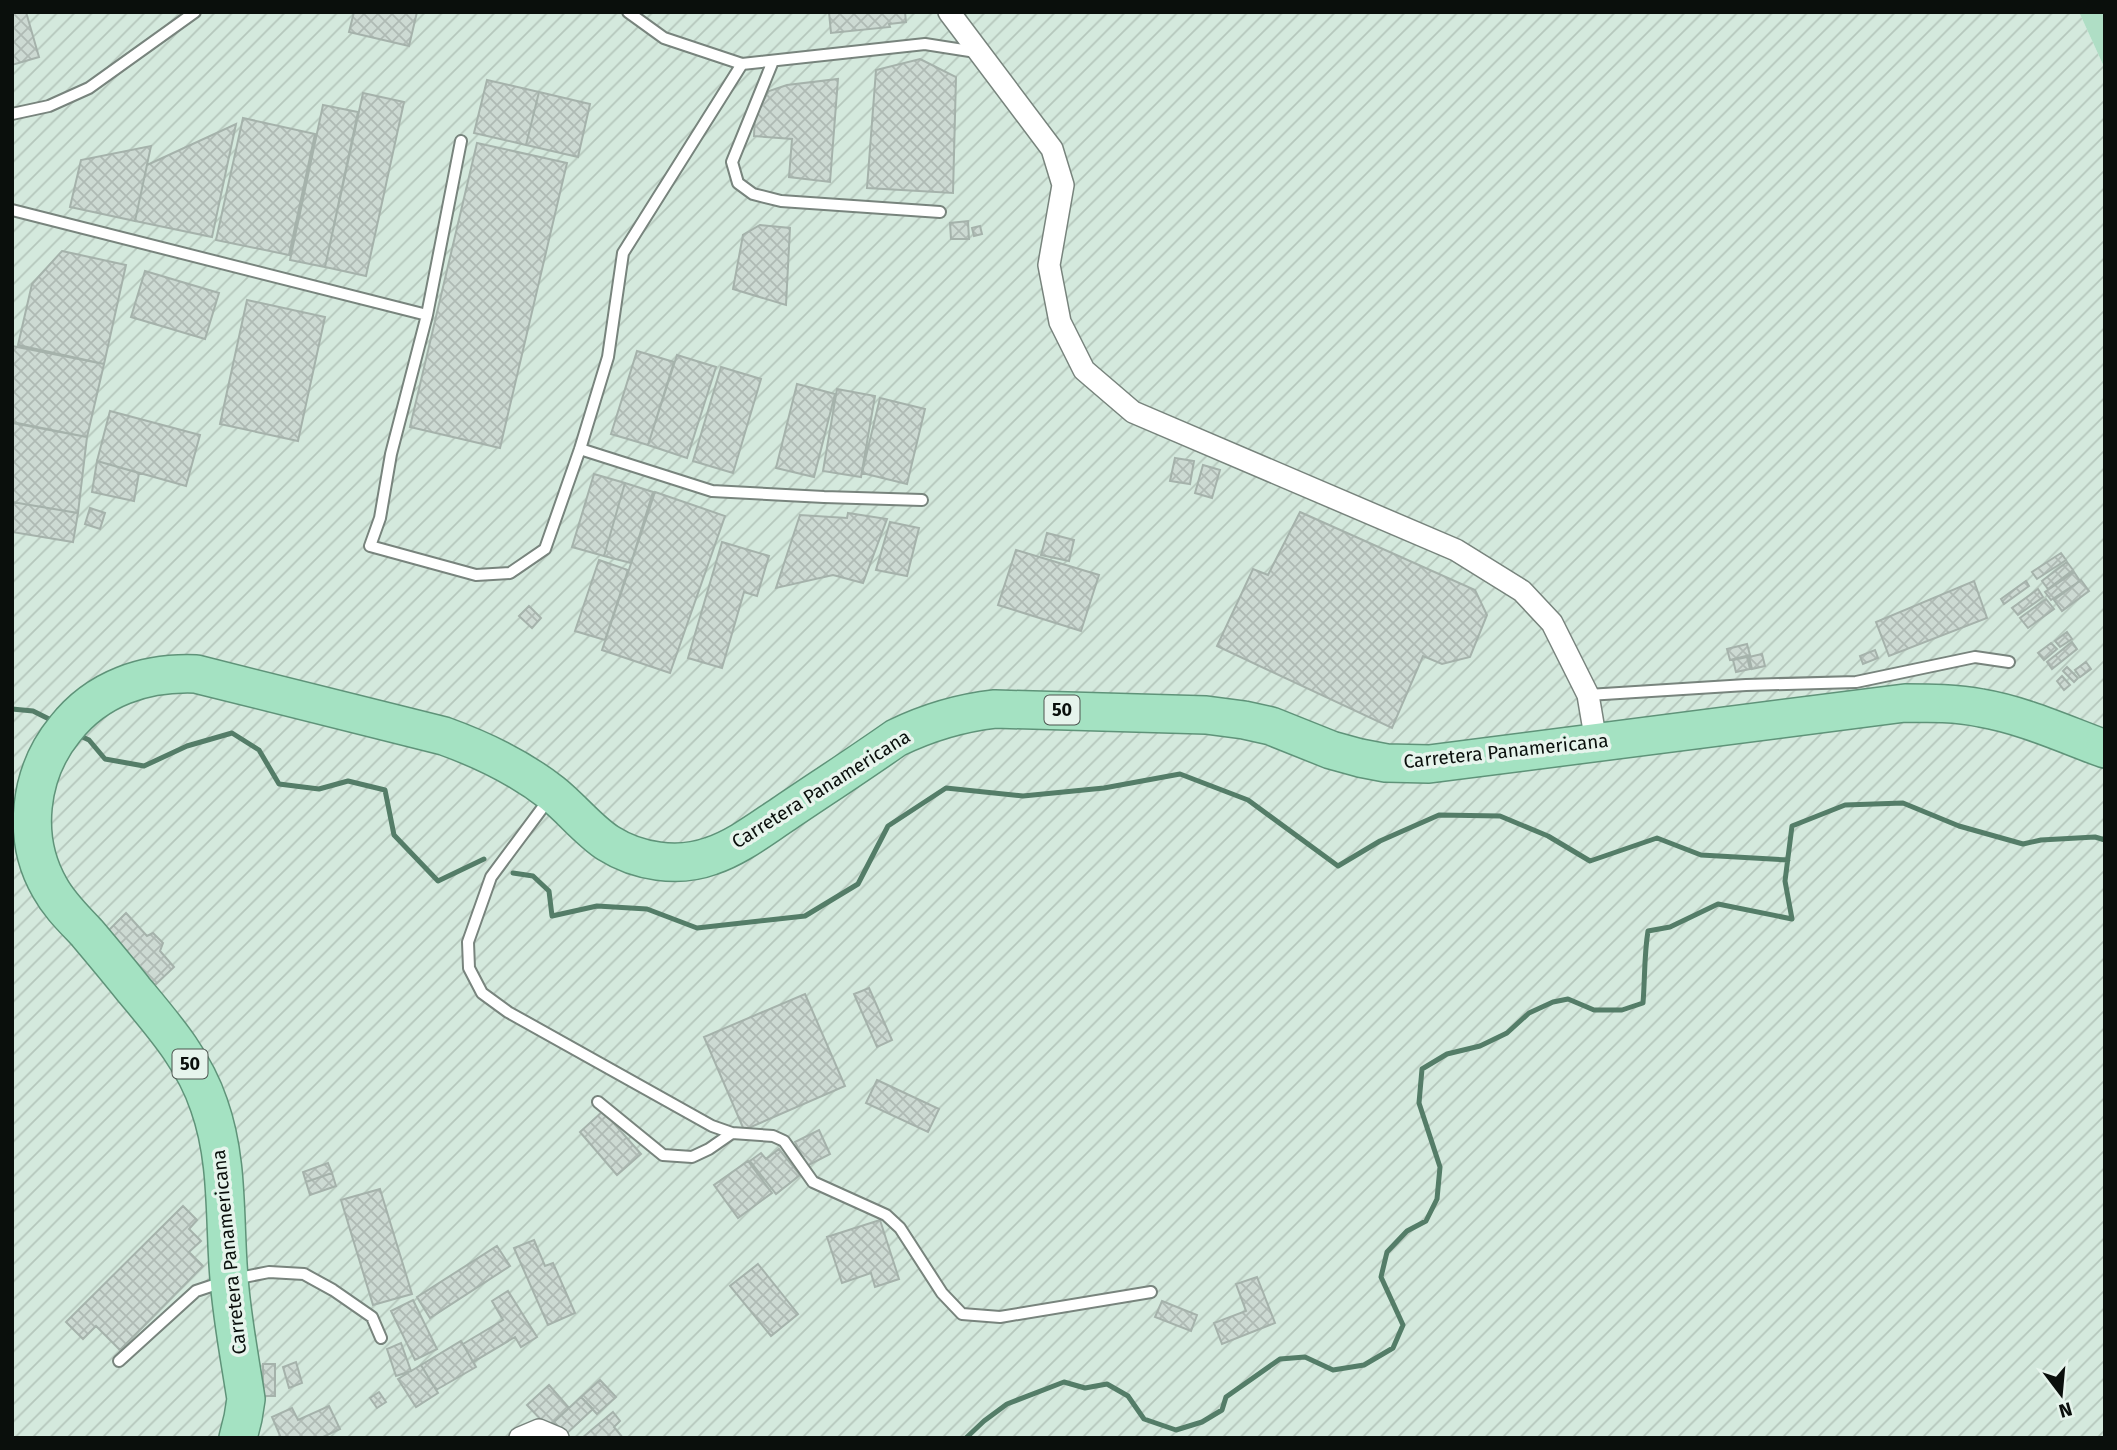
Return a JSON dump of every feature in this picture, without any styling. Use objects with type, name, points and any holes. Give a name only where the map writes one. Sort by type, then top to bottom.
[{"type":"highway","name":"Carretera Panamericana","points":[[237,1438],[246,1399],[229,1280],[226,1190],[210,1106],[198,1077],[181,1049],[163,1024],[61,907],[48,886],[38,861],[32,825],[35,789],[43,764],[57,738],[73,719],[111,690],[147,677],[173,673],[209,677],[444,736],[495,757],[521,772],[552,794],[607,842],[644,859],[667,862],[712,856],[749,837],[896,738],[940,719],[965,712],[995,709],[1206,715],[1244,720],[1271,726],[1331,750],[1360,758],[1407,764],[1429,764],[1905,703],[1983,708],[2015,716],[2105,748]]},
{"type":"street","points":[[949,12],[1052,149],[1063,185],[1049,265],[1060,321],[1084,370],[1133,412],[1456,550],[1522,591],[1552,624],[1588,695],[1596,742]]},
{"type":"street","points":[[520,1438],[539,1430],[558,1438]]},
{"type":"lane","points":[[12,114],[49,106],[89,88],[195,12]]},
{"type":"lane","points":[[628,12],[664,38],[742,64],[925,44],[979,53]]},
{"type":"lane","points":[[773,61],[732,162],[738,183],[753,194],[781,201],[940,212]]},
{"type":"lane","points":[[461,141],[427,315],[391,454],[380,518],[370,546],[476,575],[510,573],[545,549],[608,357],[623,253],[742,64]]},
{"type":"lane","points":[[12,210],[427,315]]},
{"type":"lane","points":[[580,449],[712,491],[922,500]]},
{"type":"lane","points":[[1588,695],[1746,685],[1856,682],[1975,657],[2009,662]]},
{"type":"lane","points":[[552,794],[491,877],[468,942],[469,968],[482,993],[508,1013],[712,1126],[732,1133],[773,1136],[785,1140],[813,1182],[886,1215],[900,1228],[942,1293],[962,1314],[1000,1317],[1151,1292]]},
{"type":"lane","points":[[598,1102],[663,1155],[692,1157],[732,1133]]},
{"type":"lane","points":[[119,1362],[196,1291],[229,1280],[269,1272],[304,1274],[333,1290],[372,1317],[381,1338]]},
{"type":"shaded area","points":[[12,12],[2079,12],[2105,69],[2105,1438],[12,1438]]},
{"type":"green space","points":[[2079,12],[2105,12],[2105,69]]},
{"type":"building","points":[[12,12],[26,12],[39,57],[12,65]]},
{"type":"building","points":[[354,12],[417,12],[409,46],[349,32]]},
{"type":"building","points":[[829,12],[905,12],[906,22],[889,24],[890,27],[831,33]]},
{"type":"building","points":[[920,59],[956,77],[953,193],[867,188],[876,70]]},
{"type":"building","points":[[838,79],[830,182],[789,177],[792,139],[754,136],[755,114],[769,91],[787,85]]},
{"type":"building","points":[[487,80],[539,92],[526,145],[474,133]]},
{"type":"building","points":[[539,92],[590,104],[578,157],[526,145]]},
{"type":"building","points":[[363,93],[404,102],[366,276],[325,267]]},
{"type":"building","points":[[323,105],[358,112],[325,267],[290,260]]},
{"type":"building","points":[[243,118],[315,134],[289,255],[216,240]]},
{"type":"building","points":[[236,124],[212,237],[135,221],[147,165]]},
{"type":"building","points":[[477,143],[567,163],[500,448],[410,427]]},
{"type":"building","points":[[151,146],[135,221],[70,207],[81,160]]},
{"type":"building","points":[[968,221],[969,239],[951,239],[950,223]]},
{"type":"building","points":[[760,225],[790,228],[786,305],[733,289],[743,235]]},
{"type":"building","points":[[980,226],[982,234],[974,236],[972,228]]},
{"type":"building","points":[[62,251],[126,265],[104,364],[18,345],[32,284]]},
{"type":"building","points":[[145,271],[219,293],[205,339],[131,317]]},
{"type":"building","points":[[247,300],[325,317],[298,441],[220,424]]},
{"type":"building","points":[[12,346],[104,364],[87,437],[12,423]]},
{"type":"building","points":[[637,351],[674,362],[648,445],[611,434]]},
{"type":"building","points":[[677,355],[716,367],[687,458],[648,445]]},
{"type":"building","points":[[721,367],[761,379],[733,473],[693,461]]},
{"type":"building","points":[[797,384],[835,394],[814,477],[776,468]]},
{"type":"building","points":[[837,389],[875,396],[861,477],[823,471]]},
{"type":"building","points":[[880,398],[925,409],[907,484],[862,473]]},
{"type":"building","points":[[110,411],[200,435],[186,486],[97,461]]},
{"type":"building","points":[[12,422],[87,437],[78,513],[12,502]]},
{"type":"building","points":[[1175,458],[1194,461],[1190,484],[1170,481]]},
{"type":"building","points":[[97,461],[139,473],[134,501],[92,492]]},
{"type":"building","points":[[1203,465],[1220,470],[1212,498],[1195,493]]},
{"type":"building","points":[[594,474],[625,483],[604,556],[572,547]]},
{"type":"building","points":[[625,483],[653,492],[631,563],[604,556]]},
{"type":"building","points":[[655,492],[725,516],[670,673],[602,650]]},
{"type":"building","points":[[12,502],[78,513],[73,542],[12,532]]},
{"type":"building","points":[[90,508],[105,513],[100,529],[85,524]]},
{"type":"building","points":[[1300,512],[1475,590],[1487,615],[1470,657],[1442,664],[1423,656],[1392,728],[1217,646],[1253,569],[1268,575]]},
{"type":"building","points":[[848,513],[887,519],[863,583],[833,575],[776,588],[800,515],[847,518]]},
{"type":"building","points":[[890,522],[919,528],[907,576],[876,570]]},
{"type":"building","points":[[1047,533],[1074,540],[1069,561],[1041,555]]},
{"type":"building","points":[[722,542],[769,556],[757,596],[744,592],[722,668],[688,658]]},
{"type":"building","points":[[1016,550],[1099,575],[1081,631],[998,605]]},
{"type":"building","points":[[2061,553],[2066,560],[2037,579],[2032,572]]},
{"type":"building","points":[[599,560],[628,570],[605,640],[575,631]]},
{"type":"building","points":[[2067,562],[2073,570],[2048,589],[2042,581]]},
{"type":"building","points":[[2074,572],[2080,581],[2051,600],[2045,592]]},
{"type":"building","points":[[2081,580],[2089,591],[2062,611],[2054,600]]},
{"type":"building","points":[[1974,581],[1987,618],[1889,656],[1876,622]]},
{"type":"building","points":[[2026,581],[2029,586],[2004,604],[2001,599]]},
{"type":"building","points":[[2038,589],[2043,597],[2018,615],[2012,608]]},
{"type":"building","points":[[2046,599],[2054,609],[2028,628],[2020,618]]},
{"type":"building","points":[[529,606],[541,618],[532,628],[519,616]]},
{"type":"building","points":[[2067,632],[2072,639],[2060,647],[2055,641]]},
{"type":"building","points":[[2072,642],[2077,649],[2052,669],[2047,662]]},
{"type":"building","points":[[2051,643],[2057,649],[2044,660],[2038,653]]},
{"type":"building","points":[[1747,644],[1750,655],[1730,660],[1727,649]]},
{"type":"building","points":[[1875,650],[1878,658],[1863,664],[1860,656]]},
{"type":"building","points":[[1762,654],[1765,666],[1752,669],[1749,657]]},
{"type":"building","points":[[1747,657],[1750,669],[1736,672],[1733,660]]},
{"type":"building","points":[[2086,662],[2091,669],[2080,677],[2075,670]]},
{"type":"building","points":[[2067,667],[2078,678],[2074,682],[2063,671]]},
{"type":"building","points":[[2062,676],[2070,685],[2064,690],[2057,681]]},
{"type":"building","points":[[126,913],[147,936],[153,933],[163,943],[160,951],[174,967],[155,985],[106,933]]},
{"type":"building","points":[[869,988],[892,1040],[877,1047],[854,994]]},
{"type":"building","points":[[805,994],[845,1086],[744,1130],[704,1037]]},
{"type":"building","points":[[877,1080],[939,1109],[928,1132],[866,1103]]},
{"type":"building","points":[[603,1111],[641,1154],[617,1175],[580,1132]]},
{"type":"building","points":[[819,1130],[830,1154],[807,1166],[795,1142]]},
{"type":"building","points":[[779,1149],[800,1175],[776,1194],[750,1161],[761,1153],[766,1159]]},
{"type":"building","points":[[748,1161],[772,1193],[738,1218],[714,1185]]},
{"type":"building","points":[[328,1163],[332,1173],[306,1182],[303,1172]]},
{"type":"building","points":[[332,1173],[336,1186],[310,1195],[306,1182]]},
{"type":"building","points":[[380,1189],[412,1294],[373,1305],[341,1200]]},
{"type":"building","points":[[183,1206],[197,1220],[189,1229],[201,1241],[189,1252],[203,1266],[120,1350],[96,1326],[83,1339],[66,1322]]},
{"type":"building","points":[[880,1220],[899,1279],[875,1287],[871,1273],[842,1283],[827,1237]]},
{"type":"building","points":[[534,1240],[545,1266],[553,1263],[575,1313],[548,1325],[514,1248]]},
{"type":"building","points":[[497,1246],[510,1266],[430,1318],[417,1297]]},
{"type":"building","points":[[758,1264],[798,1314],[771,1336],[730,1286]]},
{"type":"building","points":[[1257,1277],[1275,1323],[1222,1344],[1214,1323],[1246,1311],[1236,1284]]},
{"type":"building","points":[[508,1291],[537,1337],[521,1347],[515,1337],[473,1362],[463,1344],[503,1320],[492,1301]]},
{"type":"building","points":[[413,1300],[437,1349],[415,1360],[391,1311]]},
{"type":"building","points":[[1162,1301],[1197,1315],[1191,1331],[1155,1317]]},
{"type":"building","points":[[461,1341],[476,1367],[436,1390],[421,1365]]},
{"type":"building","points":[[401,1343],[411,1371],[396,1376],[387,1349]]},
{"type":"building","points":[[296,1362],[302,1383],[289,1388],[283,1367]]},
{"type":"building","points":[[263,1364],[275,1364],[275,1396],[263,1396]]},
{"type":"building","points":[[421,1365],[438,1393],[416,1407],[398,1379]]},
{"type":"building","points":[[600,1380],[616,1397],[597,1414],[581,1397]]},
{"type":"building","points":[[549,1385],[569,1408],[548,1427],[527,1405]]},
{"type":"building","points":[[379,1392],[386,1402],[377,1408],[370,1398]]},
{"type":"building","points":[[581,1397],[593,1409],[565,1435],[554,1422]]},
{"type":"building","points":[[329,1406],[340,1429],[321,1438],[281,1438],[272,1417],[292,1408],[298,1420]]},
{"type":"building","points":[[613,1412],[620,1421],[614,1427],[623,1438],[582,1438]]},
{"type":"waterway","points":[[12,709],[33,711],[55,722]]},
{"type":"waterway","points":[[76,734],[89,740],[105,759],[144,766],[187,746],[232,733],[259,750],[279,784],[319,789],[348,781],[385,790],[394,835],[438,881],[484,859]]},
{"type":"waterway","points":[[513,873],[533,876],[549,891],[552,916],[597,906],[647,909],[697,928],[805,916],[858,884],[888,826],[946,788],[1023,796],[1104,788],[1180,774],[1248,800],[1338,866],[1380,841],[1439,815],[1500,816],[1548,836],[1590,861],[1657,838],[1701,855],[1788,860]]},
{"type":"waterway","points":[[966,1438],[1007,1404],[1064,1382],[1085,1388],[1107,1384],[1128,1396],[1144,1419],[1176,1430],[1202,1422],[1222,1410],[1226,1397],[1280,1359],[1305,1357],[1333,1370],[1364,1365],[1393,1348],[1403,1325],[1381,1277],[1387,1252],[1407,1231],[1426,1221],[1437,1199],[1440,1167],[1419,1103],[1422,1069],[1447,1054],[1480,1046],[1507,1033],[1529,1013],[1553,1002],[1568,999],[1594,1010],[1622,1010],[1643,1003],[1648,931],[1670,927],[1718,904],[1792,919],[1785,881],[1792,826],[1845,805],[1903,803],[1959,826],[2023,844],[2041,840],[2095,837],[2105,840]]}]
